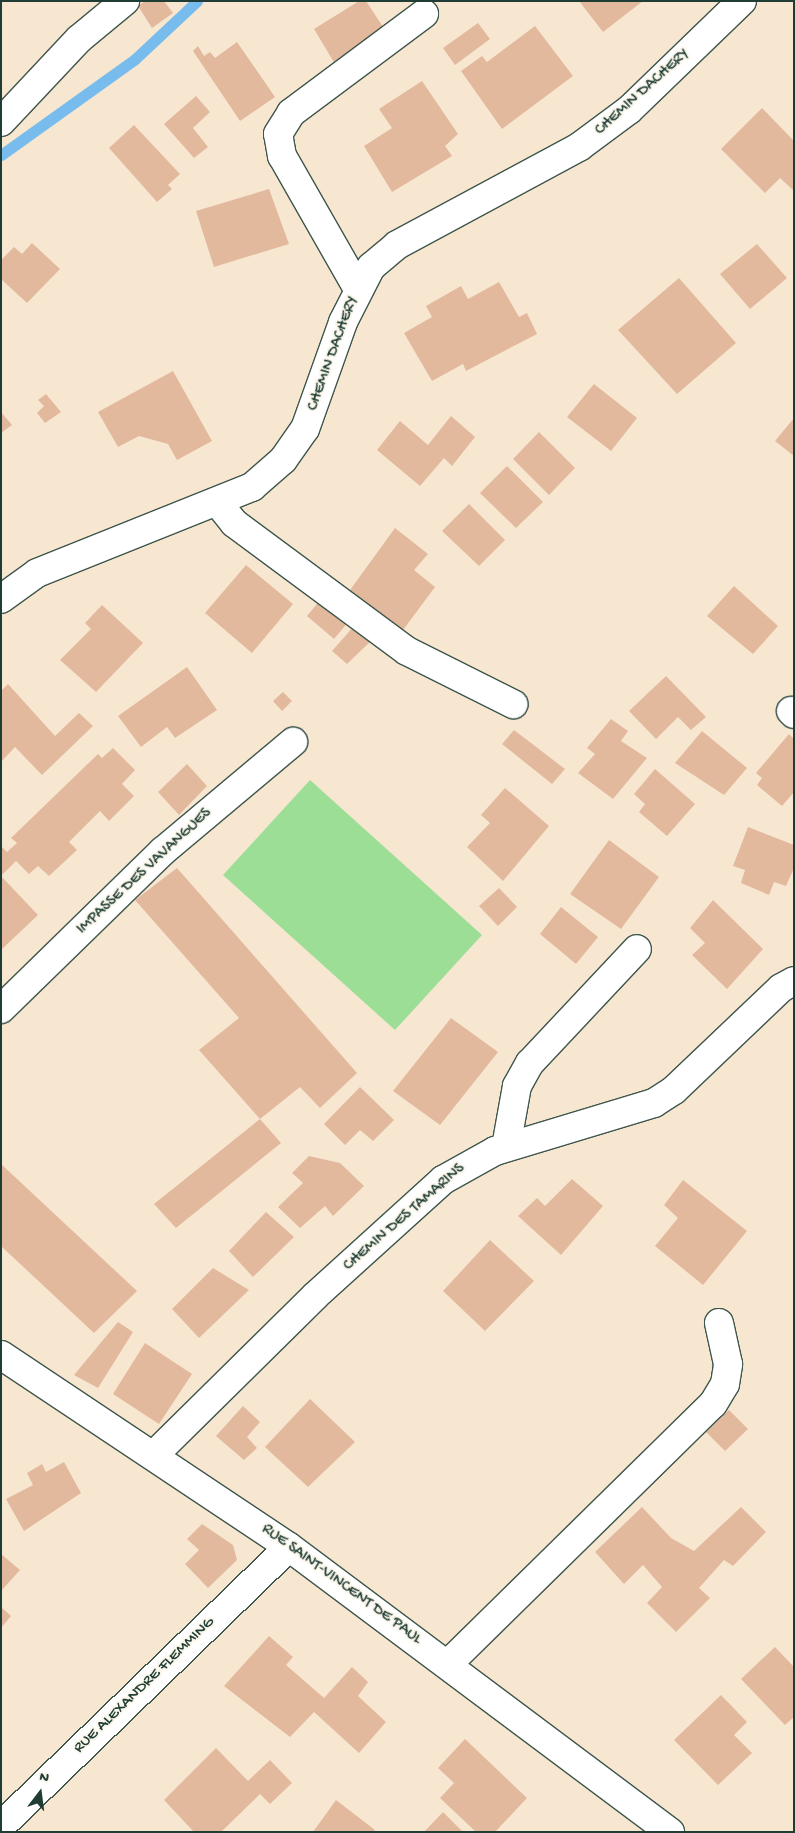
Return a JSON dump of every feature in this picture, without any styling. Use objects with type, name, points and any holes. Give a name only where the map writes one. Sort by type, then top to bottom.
[{"type":"street","points":[[1,122],[79,39],[125,1]]},
{"type":"street","name":"CHEMIN DACHERY","points":[[1,599],[37,573],[218,503],[259,481],[283,460],[306,429],[358,290],[371,267],[397,245],[579,148],[628,110],[742,1]]},
{"type":"street","points":[[358,290],[282,156],[278,134],[291,113],[424,14]]},
{"type":"street","points":[[218,503],[234,523],[407,651],[513,704]]},
{"type":"street","name":"IMPASSE DES VAVANGUES","points":[[1,1009],[163,851],[293,742]]},
{"type":"street","points":[[506,1147],[517,1086],[530,1063],[637,949]]},
{"type":"street","name":"CHEMIN DES TAMARINS","points":[[154,1454],[315,1296],[443,1180],[467,1163],[506,1147],[654,1103],[674,1090],[781,988],[794,981]]},
{"type":"street","points":[[449,1663],[714,1404],[725,1384],[728,1364],[719,1323]]},
{"type":"street","name":"RUE SAINT-VINCENT DE PAUL","points":[[1,1355],[154,1454],[289,1547],[449,1663],[670,1832]]},
{"type":"street","name":"RUE ALEXANDRE FLEMMING","points":[[1,1826],[289,1547]]},
{"type":"green space","points":[[310,780],[482,935],[395,1030],[223,875]]},
{"type":"building","points":[[145,1],[164,1],[173,13],[152,28],[138,6]]},
{"type":"building","points":[[359,1],[366,1],[389,36],[338,69],[314,29]]},
{"type":"building","points":[[579,1],[643,1],[603,32]]},
{"type":"building","points":[[478,23],[490,39],[455,65],[443,48]]},
{"type":"building","points":[[535,26],[573,76],[502,129],[461,71],[482,56],[487,62]]},
{"type":"building","points":[[237,42],[275,97],[240,121],[193,51],[198,46],[204,56],[210,52],[215,58]]},
{"type":"building","points":[[422,81],[458,134],[445,146],[452,156],[392,192],[364,146],[392,128],[379,109]]},
{"type":"building","points":[[196,96],[210,112],[193,128],[208,147],[194,158],[164,124]]},
{"type":"building","points":[[762,108],[794,141],[794,191],[780,178],[765,193],[721,149]]},
{"type":"building","points":[[134,125],[180,174],[168,185],[172,189],[157,202],[109,148]]},
{"type":"building","points":[[269,189],[289,244],[214,267],[196,211]]},
{"type":"building","points":[[32,243],[60,269],[27,303],[1,279],[1,260],[14,247],[22,254]]},
{"type":"building","points":[[757,244],[787,278],[750,309],[720,274]]},
{"type":"building","points":[[679,278],[736,343],[677,394],[618,330]]},
{"type":"building","points":[[499,282],[519,317],[527,313],[537,334],[466,371],[463,364],[432,381],[404,333],[432,317],[426,306],[461,286],[468,299]]},
{"type":"building","points":[[173,371],[212,441],[177,460],[168,444],[139,436],[118,447],[98,412]]},
{"type":"building","points":[[594,384],[637,418],[611,451],[567,417]]},
{"type":"building","points":[[46,394],[61,412],[45,423],[37,413],[44,406],[38,400]]},
{"type":"building","points":[[1,412],[12,425],[1,433]]},
{"type":"building","points":[[451,416],[475,437],[452,466],[444,458],[420,486],[377,450],[400,421],[428,445]]},
{"type":"building","points":[[794,418],[794,456],[775,441]]},
{"type":"building","points":[[539,432],[575,468],[549,495],[513,459]]},
{"type":"building","points":[[507,466],[543,502],[516,528],[480,493]]},
{"type":"building","points":[[469,504],[505,540],[479,566],[442,531]]},
{"type":"building","points":[[395,528],[428,554],[414,570],[435,587],[403,630],[350,590]]},
{"type":"building","points":[[246,565],[293,604],[252,653],[205,613]]},
{"type":"building","points":[[734,586],[778,626],[753,654],[707,616]]},
{"type":"building","points":[[321,599],[349,621],[334,639],[307,616]]},
{"type":"building","points":[[102,605],[143,643],[96,692],[60,660],[91,629],[85,623]]},
{"type":"building","points":[[354,626],[372,640],[347,664],[332,651]]},
{"type":"building","points":[[187,667],[217,710],[175,738],[167,727],[141,747],[118,716]]},
{"type":"building","points":[[666,676],[706,717],[691,730],[678,717],[656,739],[629,711]]},
{"type":"building","points":[[8,684],[55,736],[79,713],[93,726],[42,775],[15,747],[1,762],[1,691]]},
{"type":"building","points":[[283,692],[292,701],[282,711],[273,701]]},
{"type":"building","points":[[611,719],[628,731],[621,741],[647,758],[613,799],[578,773],[595,754],[587,748]]},
{"type":"building","points":[[514,730],[565,769],[552,784],[502,744]]},
{"type":"building","points":[[702,731],[747,768],[724,795],[675,763]]},
{"type":"building","points":[[789,734],[794,739],[794,792],[782,806],[757,785],[762,778],[756,773]]},
{"type":"building","points":[[113,748],[135,770],[122,784],[134,796],[109,821],[100,811],[69,842],[77,850],[49,876],[38,866],[29,874],[16,861],[1,876],[1,846],[7,852],[17,843],[11,838],[98,754],[102,758]]},
{"type":"building","points":[[187,764],[207,786],[179,815],[158,792]]},
{"type":"building","points":[[655,769],[695,804],[667,836],[639,812],[645,804],[634,794]]},
{"type":"building","points":[[505,788],[549,826],[503,881],[467,847],[490,823],[481,815]]},
{"type":"building","points":[[748,827],[794,845],[794,868],[786,886],[774,882],[769,895],[741,883],[745,870],[733,866]]},
{"type":"building","points":[[609,840],[659,877],[621,929],[570,894]]},
{"type":"building","points":[[177,868],[357,1073],[320,1108],[300,1087],[260,1119],[199,1050],[239,1018],[135,900]]},
{"type":"building","points":[[1,876],[38,915],[1,950]]},
{"type":"building","points":[[499,888],[517,907],[498,926],[479,906]]},
{"type":"building","points":[[713,900],[763,949],[727,989],[692,955],[705,943],[690,928]]},
{"type":"building","points":[[561,907],[598,937],[576,964],[540,934]]},
{"type":"building","points":[[451,1018],[498,1052],[440,1125],[393,1091]]},
{"type":"building","points":[[360,1087],[394,1120],[373,1141],[360,1130],[345,1145],[324,1124]]},
{"type":"building","points":[[260,1119],[281,1143],[176,1228],[154,1204]]},
{"type":"building","points":[[309,1156],[340,1163],[364,1186],[333,1216],[325,1206],[300,1228],[278,1207],[303,1183],[292,1173]]},
{"type":"building","points":[[1,1164],[137,1291],[94,1333],[1,1246]]},
{"type":"building","points":[[572,1179],[603,1206],[561,1255],[518,1216],[537,1198],[545,1206]]},
{"type":"building","points":[[683,1180],[747,1231],[703,1285],[655,1246],[678,1218],[664,1205]]},
{"type":"building","points":[[266,1212],[294,1237],[253,1277],[229,1251]]},
{"type":"building","points":[[490,1240],[534,1281],[485,1331],[443,1291]]},
{"type":"building","points":[[213,1268],[249,1290],[199,1338],[172,1309]]},
{"type":"building","points":[[118,1322],[133,1332],[98,1388],[74,1375]]},
{"type":"building","points":[[145,1343],[192,1374],[159,1424],[113,1394]]},
{"type":"building","points":[[310,1399],[355,1442],[308,1487],[265,1447]]},
{"type":"building","points":[[243,1406],[260,1422],[247,1437],[257,1448],[244,1460],[216,1436]]},
{"type":"building","points":[[729,1410],[748,1429],[725,1451],[706,1432]]},
{"type":"building","points":[[64,1462],[81,1493],[24,1531],[6,1499],[33,1485],[27,1473],[42,1464],[46,1472]]},
{"type":"building","points":[[642,1507],[671,1538],[694,1551],[741,1507],[766,1532],[733,1566],[724,1560],[699,1588],[710,1598],[676,1632],[647,1603],[662,1587],[643,1565],[624,1584],[595,1552]]},
{"type":"building","points":[[202,1524],[233,1545],[237,1560],[208,1588],[185,1564],[199,1550],[187,1539]]},
{"type":"building","points":[[1,1554],[20,1570],[1,1591]]},
{"type":"building","points":[[1,1607],[11,1616],[1,1628]]},
{"type":"building","points":[[269,1636],[293,1657],[286,1665],[324,1698],[352,1667],[368,1682],[358,1696],[386,1722],[359,1753],[314,1712],[290,1737],[224,1686]]},
{"type":"building","points":[[775,1647],[794,1667],[794,1717],[785,1725],[741,1679]]},
{"type":"building","points":[[721,1695],[747,1722],[734,1735],[752,1753],[718,1785],[674,1740]]},
{"type":"building","points":[[465,1739],[527,1798],[495,1832],[476,1832],[440,1798],[454,1783],[438,1768]]},
{"type":"building","points":[[216,1748],[248,1781],[270,1760],[292,1783],[270,1804],[260,1794],[221,1832],[194,1832],[164,1800]]},
{"type":"building","points":[[336,1800],[375,1830],[373,1832],[313,1832]]},
{"type":"building","points":[[443,1812],[463,1832],[424,1832]]},
{"type":"waterway","points":[[1,155],[135,59],[197,1]]}]
